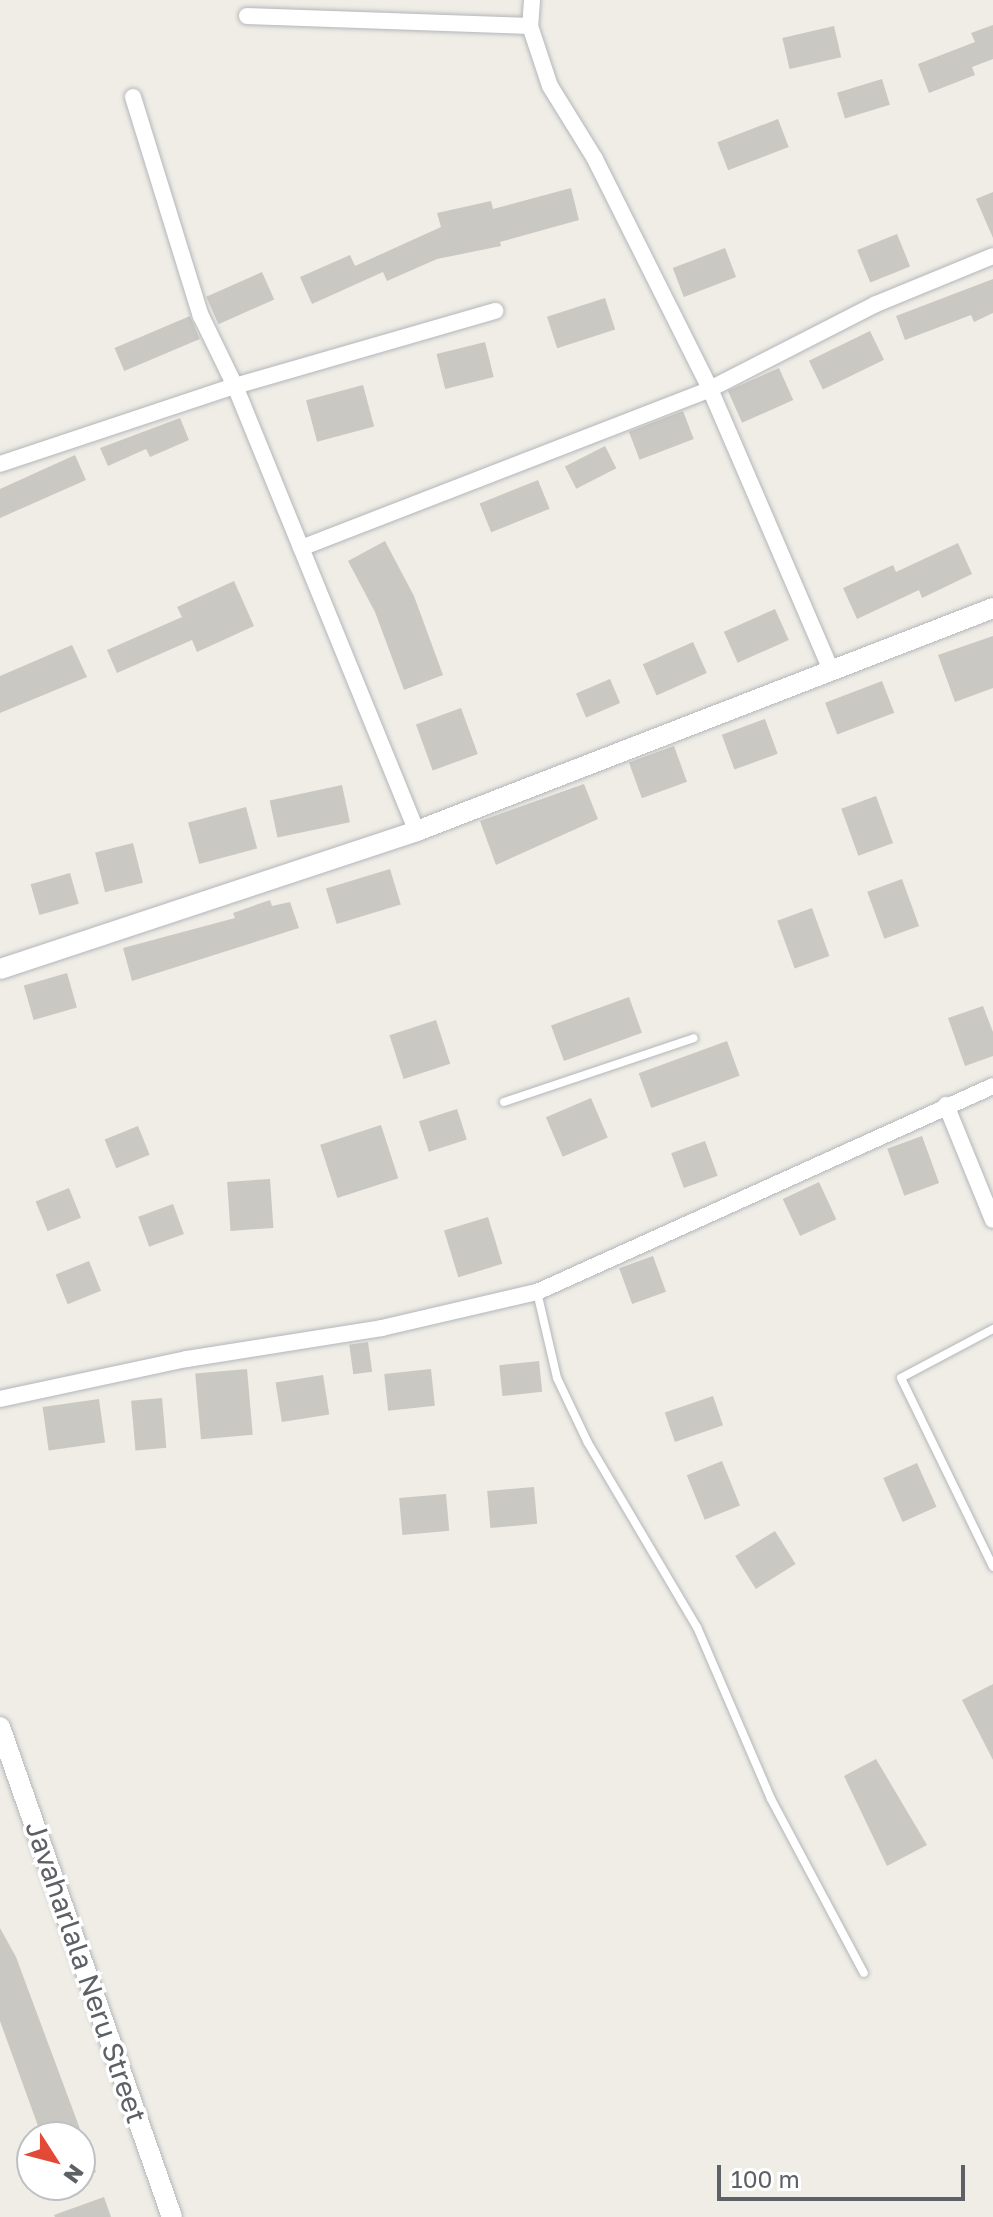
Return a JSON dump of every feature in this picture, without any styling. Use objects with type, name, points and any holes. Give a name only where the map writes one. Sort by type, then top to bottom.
[{"type":"street","points":[[532,0],[530,26],[550,86],[595,159],[710,389],[830,668]]},
{"type":"street","points":[[247,16],[530,26]]},
{"type":"street","points":[[133,97],[201,316],[235,386],[417,831]]},
{"type":"street","points":[[301,548],[710,389],[876,304],[993,256]]},
{"type":"street","points":[[0,464],[235,386],[495,311]]},
{"type":"street","points":[[0,969],[417,831],[830,668],[993,608]]},
{"type":"street","points":[[0,1399],[187,1359],[382,1328],[537,1292],[993,1086]]},
{"type":"street","points":[[946,1105],[993,1220]]},
{"type":"street","name":"Javaharlala Neru Street","points":[[0,1727],[172,2217]]},
{"type":"lane","points":[[504,1102],[694,1038]]},
{"type":"lane","points":[[537,1292],[557,1378],[588,1443],[697,1627],[771,1799],[864,1973]]},
{"type":"lane","points":[[993,1329],[901,1378],[993,1567]]},
{"type":"building","points":[[993,25],[993,59],[972,67],[975,75],[929,93],[918,64],[975,42],[971,33]]},
{"type":"building","points":[[834,26],[841,57],[790,69],[782,38]]},
{"type":"building","points":[[882,79],[890,105],[845,119],[837,93]]},
{"type":"building","points":[[778,119],[789,147],[728,170],[717,142]]},
{"type":"building","points":[[571,188],[579,220],[500,242],[501,246],[437,259],[387,281],[383,272],[312,304],[300,277],[350,255],[355,266],[441,227],[437,213],[491,201],[493,209]]},
{"type":"building","points":[[993,192],[993,238],[976,199]]},
{"type":"building","points":[[897,234],[910,266],[870,283],[857,250]]},
{"type":"building","points":[[725,248],[736,277],[684,297],[673,268]]},
{"type":"building","points":[[262,272],[274,299],[218,324],[206,297]]},
{"type":"building","points":[[993,279],[993,313],[974,322],[971,315],[905,340],[896,316]]},
{"type":"building","points":[[605,298],[615,329],[557,348],[547,317]]},
{"type":"building","points":[[190,316],[200,339],[124,371],[115,348]]},
{"type":"building","points":[[870,331],[884,360],[823,390],[809,361]]},
{"type":"building","points":[[485,342],[494,377],[445,389],[436,354]]},
{"type":"building","points":[[779,368],[793,400],[742,423],[728,391]]},
{"type":"building","points":[[363,385],[374,427],[317,442],[306,400]]},
{"type":"building","points":[[683,411],[694,439],[640,460],[629,432]]},
{"type":"building","points":[[180,418],[189,440],[150,457],[146,449],[108,466],[100,448]]},
{"type":"building","points":[[605,446],[616,468],[576,489],[565,466]]},
{"type":"building","points":[[75,455],[86,480],[0,518],[0,489]]},
{"type":"building","points":[[538,480],[550,509],[491,532],[480,504]]},
{"type":"building","points":[[385,541],[414,596],[443,675],[404,690],[375,612],[348,561]]},
{"type":"building","points":[[958,543],[972,574],[922,598],[919,590],[857,619],[843,588],[893,565],[896,572]]},
{"type":"building","points":[[234,581],[254,626],[197,652],[192,640],[117,673],[107,650],[182,617],[177,607]]},
{"type":"building","points":[[775,609],[789,640],[738,663],[724,632]]},
{"type":"building","points":[[993,636],[993,688],[955,702],[938,655]]},
{"type":"building","points":[[693,642],[707,673],[657,695],[643,664]]},
{"type":"building","points":[[72,645],[87,677],[0,713],[0,676]]},
{"type":"building","points":[[610,679],[620,703],[586,717],[576,693]]},
{"type":"building","points":[[882,681],[894,713],[837,735],[825,703]]},
{"type":"building","points":[[461,708],[478,754],[433,770],[416,724]]},
{"type":"building","points":[[765,719],[778,754],[734,770],[722,735]]},
{"type":"building","points":[[674,746],[687,782],[642,798],[629,762]]},
{"type":"building","points":[[584,784],[598,819],[496,865],[480,821]]},
{"type":"building","points":[[342,785],[350,822],[278,838],[270,800]]},
{"type":"building","points":[[876,796],[893,843],[858,856],[841,809]]},
{"type":"building","points":[[246,807],[257,849],[199,864],[188,823]]},
{"type":"building","points":[[133,843],[143,883],[105,892],[95,852]]},
{"type":"building","points":[[390,869],[401,904],[337,924],[326,889]]},
{"type":"building","points":[[70,873],[79,904],[39,915],[31,884]]},
{"type":"building","points":[[902,879],[919,926],[884,939],[867,892]]},
{"type":"building","points":[[270,900],[272,906],[290,902],[299,928],[132,981],[123,948],[235,918],[233,913]]},
{"type":"building","points":[[812,908],[829,956],[795,969],[777,921]]},
{"type":"building","points":[[67,973],[77,1008],[34,1020],[24,985]]},
{"type":"building","points":[[629,997],[642,1033],[564,1061],[551,1025]]},
{"type":"building","points":[[983,1006],[993,1032],[993,1056],[965,1066],[948,1018]]},
{"type":"building","points":[[436,1020],[450,1064],[404,1079],[389,1035]]},
{"type":"building","points":[[727,1041],[740,1076],[651,1108],[639,1073]]},
{"type":"building","points":[[591,1098],[608,1138],[563,1157],[546,1117]]},
{"type":"building","points":[[457,1109],[467,1139],[429,1152],[419,1121]]},
{"type":"building","points":[[381,1125],[398,1178],[337,1198],[320,1145]]},
{"type":"building","points":[[138,1126],[150,1155],[116,1168],[105,1139]]},
{"type":"building","points":[[922,1136],[939,1183],[904,1196],[887,1149]]},
{"type":"building","points":[[705,1141],[718,1176],[684,1188],[671,1153]]},
{"type":"building","points":[[270,1179],[273,1228],[231,1231],[227,1182]]},
{"type":"building","points":[[819,1182],[836,1219],[800,1236],[783,1199]]},
{"type":"building","points":[[69,1188],[81,1218],[48,1231],[36,1201]]},
{"type":"building","points":[[173,1204],[184,1234],[149,1247],[138,1217]]},
{"type":"building","points":[[488,1217],[502,1264],[458,1277],[444,1230]]},
{"type":"building","points":[[653,1256],[666,1292],[632,1304],[619,1268]]},
{"type":"building","points":[[89,1261],[101,1291],[68,1304],[56,1274]]},
{"type":"building","points":[[368,1342],[372,1372],[353,1374],[349,1345]]},
{"type":"building","points":[[539,1361],[542,1392],[502,1396],[499,1365]]},
{"type":"building","points":[[247,1369],[253,1435],[201,1439],[195,1374]]},
{"type":"building","points":[[431,1369],[435,1406],[388,1411],[384,1374]]},
{"type":"building","points":[[323,1375],[329,1415],[282,1422],[276,1383]]},
{"type":"building","points":[[713,1396],[723,1425],[675,1442],[665,1413]]},
{"type":"building","points":[[162,1398],[166,1448],[135,1451],[131,1401]]},
{"type":"building","points":[[99,1399],[105,1443],[49,1451],[43,1407]]},
{"type":"building","points":[[722,1461],[740,1506],[705,1520],[687,1475]]},
{"type":"building","points":[[917,1463],[937,1507],[903,1522],[883,1478]]},
{"type":"building","points":[[534,1487],[537,1524],[490,1528],[487,1491]]},
{"type":"building","points":[[446,1494],[449,1531],[402,1535],[399,1498]]},
{"type":"building","points":[[775,1531],[796,1564],[756,1589],[735,1556]]},
{"type":"building","points":[[993,1684],[993,1760],[962,1700]]},
{"type":"building","points":[[876,1759],[927,1845],[887,1866],[844,1776]]},
{"type":"building","points":[[0,1928],[16,1957],[77,2121],[36,2121],[0,2021]]},
{"type":"building","points":[[104,2197],[111,2217],[54,2215],[96,2201]]}]
